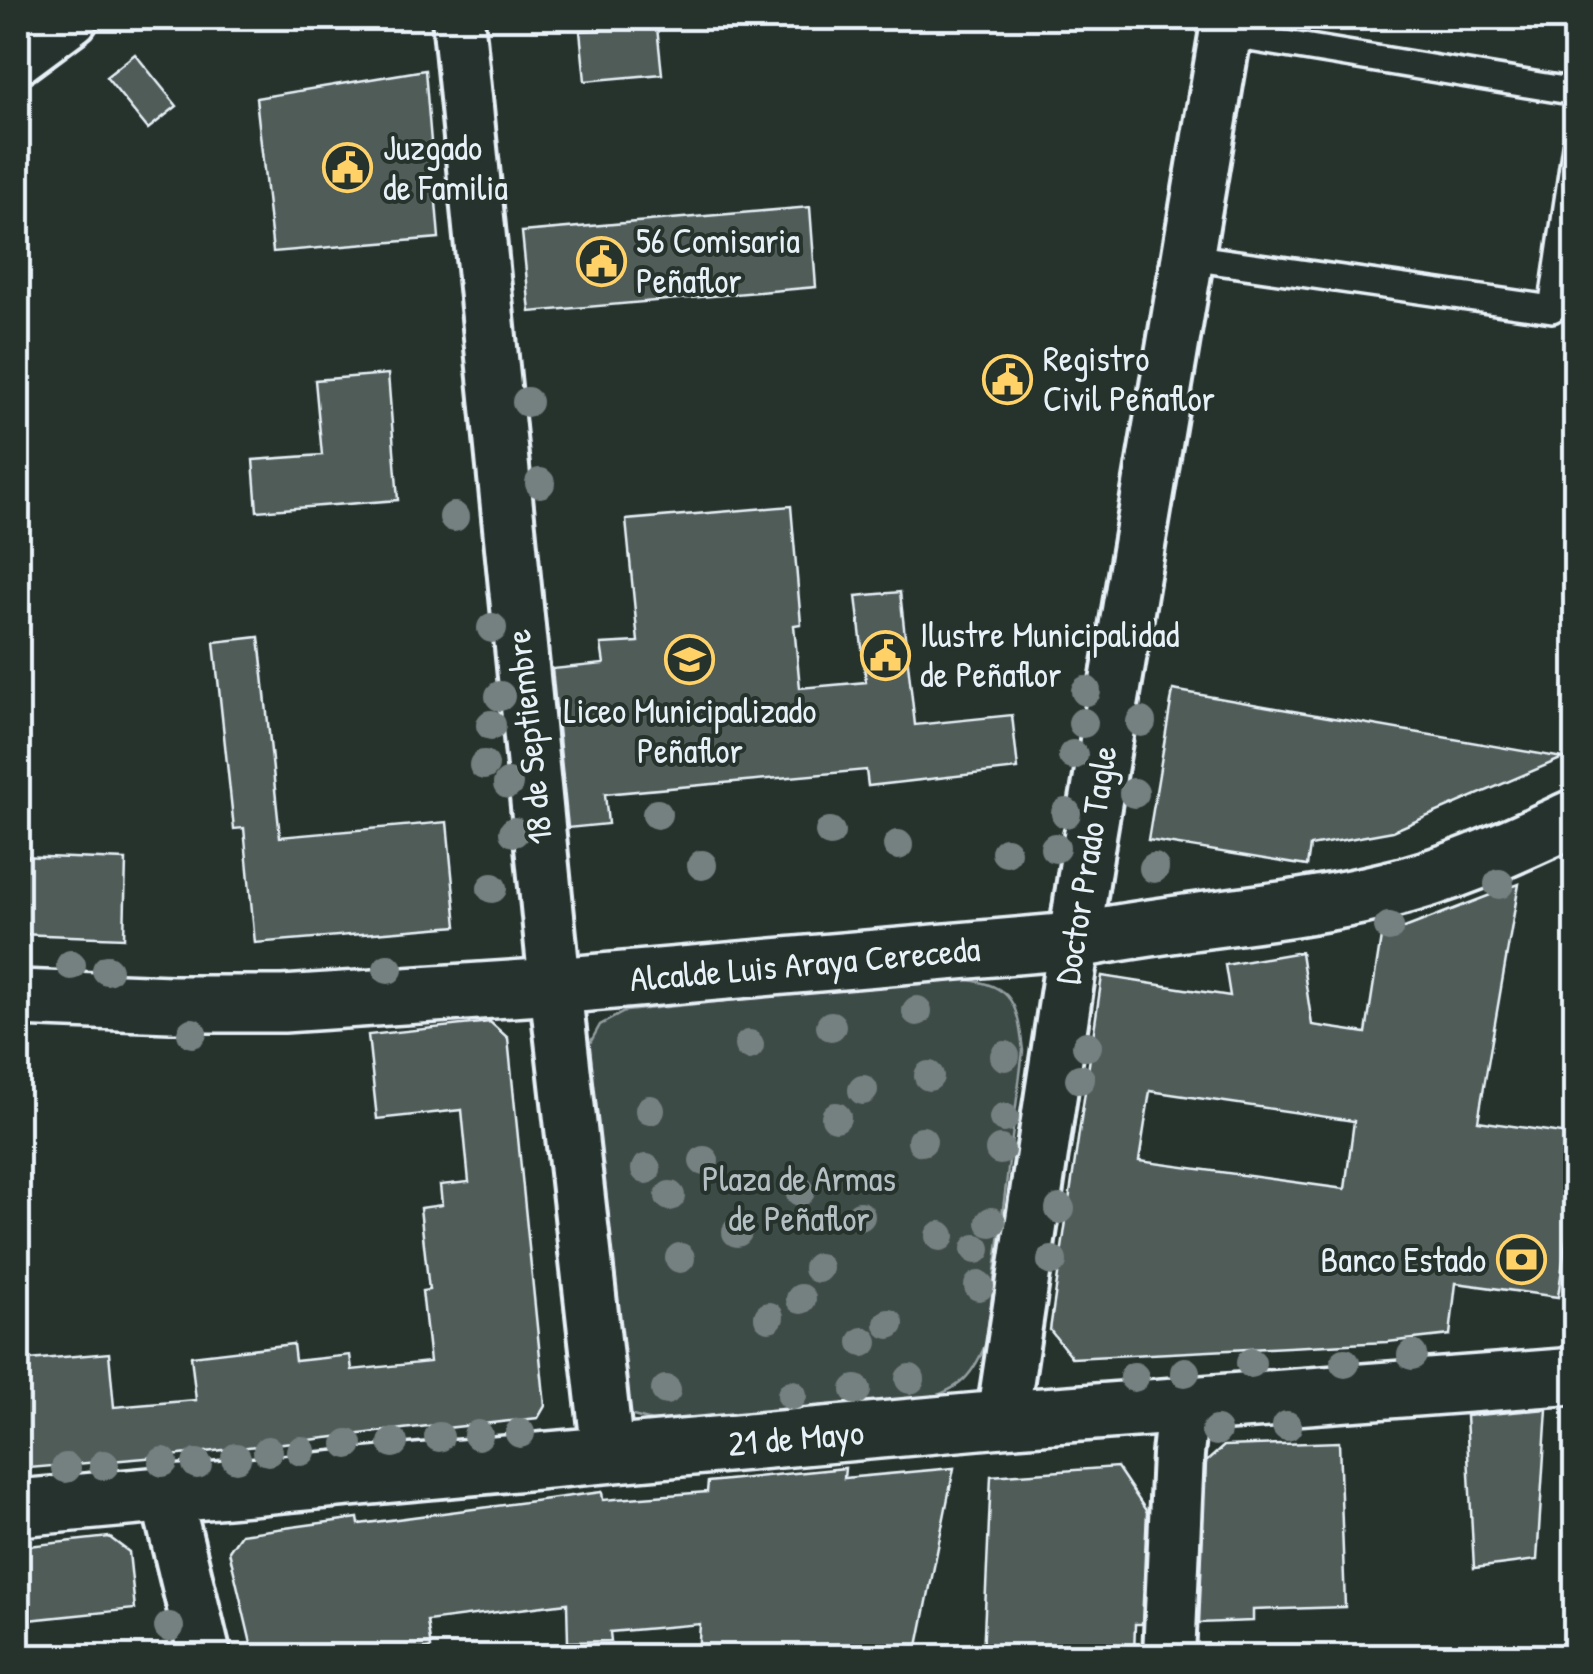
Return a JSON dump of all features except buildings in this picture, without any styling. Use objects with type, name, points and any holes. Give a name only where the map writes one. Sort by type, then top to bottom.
[{"type":"main road","name":"Alcalde Luis Araya Cereceda","points":[[18,998],[283,1004],[555,986],[1074,941],[1383,892],[1463,867],[1576,817]]},
{"type":"main road","name":"21 de Mayo","points":[[18,1508],[1002,1419],[1576,1376]]},
{"type":"street","points":[[18,58],[72,18]]},
{"type":"street","name":"18 de Septiembre","points":[[458,18],[555,986],[608,1455]]},
{"type":"street","name":"Doctor Prado Tagle","points":[[1002,1419],[1074,941],[1226,26]]},
{"type":"street","points":[[1169,1656],[1183,1407]]},
{"type":"street","points":[[166,1494],[206,1656]]},
{"type":"lane","points":[[1226,26],[1576,92]]},
{"type":"lane","points":[[1189,256],[1552,309],[1576,146]]},
{"type":"green space","name":"Plaza de Armas de Peñaflor","points":[[954,978],[988,984],[1007,996],[1018,1017],[1023,1051],[986,1343],[974,1367],[952,1389],[916,1402],[652,1421],[633,1416],[619,1403],[584,1054],[600,1025],[626,1011]]},
{"type":"place","name":"Juzgado de Familia","points":[[348,168]]},
{"type":"place","name":"56 Comisaria Peñaflor","points":[[601,261]]},
{"type":"place","name":"Registro Civil Peñaflor","points":[[1008,379]]},
{"type":"place","name":"Ilustre Municipalidad de Peñaflor","points":[[885,655]]},
{"type":"place","name":"Liceo Municipalizado Peñaflor","points":[[690,659]]},
{"type":"place","name":"Banco Estado","points":[[1521,1260]]}]
